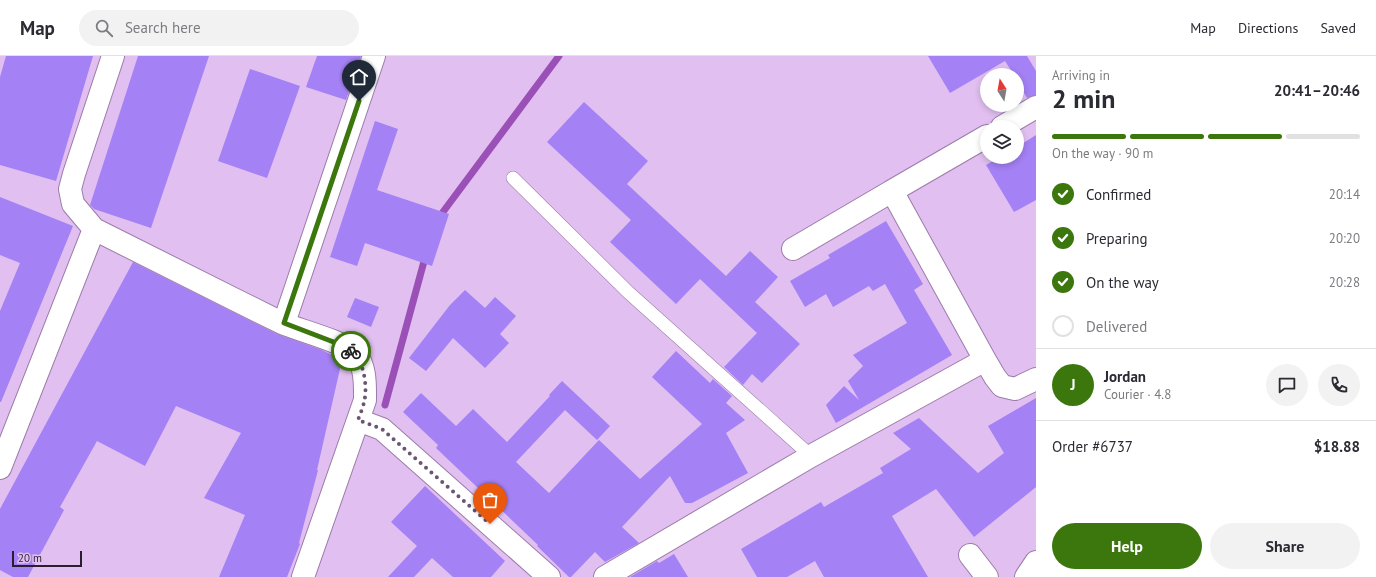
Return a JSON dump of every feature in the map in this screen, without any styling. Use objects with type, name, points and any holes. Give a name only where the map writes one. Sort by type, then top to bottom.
[{"type":"street","points":[[113,56],[74,174],[70,189],[73,204],[94,229],[284,323],[344,346],[354,353],[360,364],[365,379],[365,400],[303,577]]},
{"type":"street","points":[[284,323],[374,56]]},
{"type":"street","points":[[1014,120],[1036,107]]},
{"type":"street","points":[[793,249],[980,140]]},
{"type":"street","points":[[892,191],[995,377],[1002,386],[1015,389],[1036,379]]},
{"type":"street","points":[[0,468],[94,229]]},
{"type":"street","points":[[605,577],[811,456],[985,360]]},
{"type":"street","points":[[358,420],[382,429],[549,577]]},
{"type":"street","points":[[970,555],[987,577]]},
{"type":"street","points":[[1026,577],[1036,562]]},
{"type":"lane","points":[[513,178],[628,292],[811,456]]},
{"type":"building","points":[[6,56],[93,56],[56,181],[0,165],[0,77]]},
{"type":"building","points":[[138,56],[209,56],[151,228],[94,209],[90,205]]},
{"type":"building","points":[[317,56],[361,56],[346,100],[306,87]]},
{"type":"building","points":[[928,56],[1027,56],[1036,71],[1036,95],[1027,98],[1024,93],[1024,68],[1010,68],[1005,61],[993,68],[980,68],[980,76],[950,93]]},
{"type":"building","points":[[250,69],[300,86],[267,178],[218,161]]},
{"type":"building","points":[[584,102],[648,161],[627,184],[726,276],[750,251],[778,277],[755,302],[800,344],[762,383],[752,374],[743,385],[724,367],[757,333],[700,279],[676,304],[610,242],[631,220],[547,142]]},
{"type":"building","points":[[375,121],[398,129],[377,190],[449,214],[432,266],[365,243],[357,266],[330,257]]},
{"type":"building","points":[[1036,135],[1036,200],[1014,212],[986,165],[1024,164],[1024,143]]},
{"type":"building","points":[[0,197],[73,226],[1,402],[0,311],[20,263],[0,255]]},
{"type":"building","points":[[886,221],[923,284],[914,290],[952,355],[836,423],[826,405],[844,386],[859,400],[848,381],[863,366],[853,355],[907,323],[885,284],[873,291],[869,286],[833,307],[826,294],[805,307],[790,281],[830,258],[828,255]]},
{"type":"building","points":[[133,262],[277,334],[322,350],[342,360],[300,544],[287,577],[219,577],[245,515],[204,498],[241,433],[176,406],[145,466],[97,441],[60,507],[64,510],[28,577],[13,577],[0,570],[0,509]]},
{"type":"building","points":[[465,290],[485,308],[495,297],[516,316],[500,334],[509,343],[485,368],[453,338],[426,371],[409,358],[450,305]]},
{"type":"building","points":[[355,298],[379,307],[371,327],[347,317]]},
{"type":"building","points":[[676,351],[710,383],[713,379],[732,396],[726,403],[745,420],[726,433],[748,473],[692,503],[685,503],[670,476],[622,527],[639,543],[605,562],[595,552],[571,577],[569,577],[537,546],[538,545],[436,448],[438,445],[403,412],[421,393],[456,426],[473,409],[507,442],[562,381],[610,426],[597,440],[565,410],[516,462],[549,493],[599,440],[640,479],[702,424],[652,377]]},
{"type":"building","points":[[1036,398],[1036,487],[974,537],[936,489],[892,516],[928,577],[824,577],[815,561],[787,577],[757,577],[741,549],[821,502],[824,507],[883,473],[880,468],[911,449],[893,433],[919,418],[978,473],[1004,453],[988,426]]},
{"type":"building","points":[[425,486],[505,561],[491,577],[453,577],[432,558],[414,577],[388,577],[417,546],[391,522]]},
{"type":"building","points":[[674,554],[688,577],[630,577],[657,561],[659,563]]},
{"type":"waterway","points":[[437,220],[559,56]]},
{"type":"waterway","points":[[385,405],[426,254]]},
{"type":"way so far","points":[[351,351],[354,353],[360,364],[365,379],[365,400],[358,420],[382,429],[490,524]]},
{"type":"route","points":[[351,351],[344,346],[284,323],[359,101]]}]
